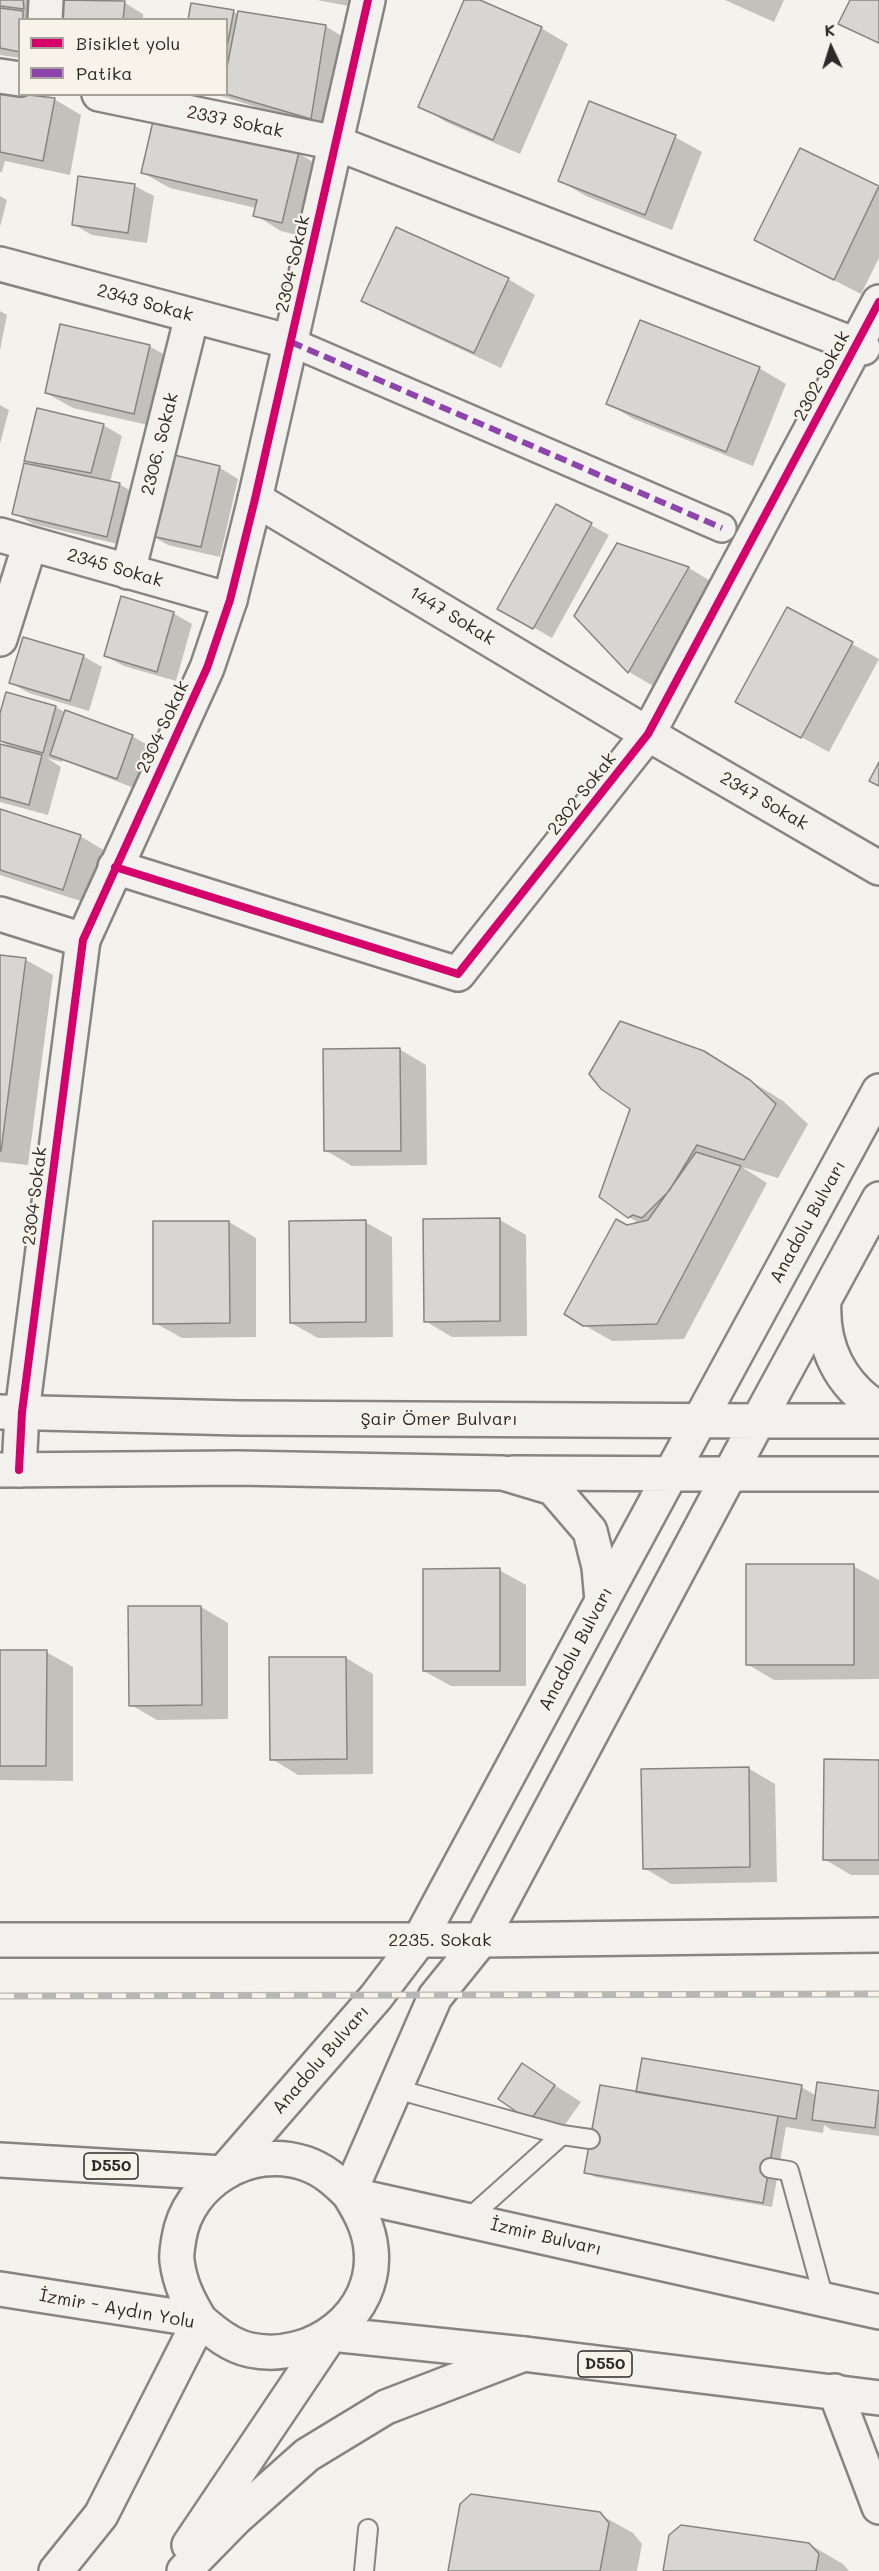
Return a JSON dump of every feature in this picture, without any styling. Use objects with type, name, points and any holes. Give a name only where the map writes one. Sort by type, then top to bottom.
[{"type":"main road","points":[[45,18],[46,0]]},
{"type":"main road","name":"2304 Sokak","points":[[9,1470],[11,1412],[83,940],[114,867],[207,668],[230,600],[368,0]]},
{"type":"main road","points":[[0,76],[18,79]]},
{"type":"main road","name":"2337 Sokak","points":[[109,96],[336,143],[859,347]]},
{"type":"main road","name":"2343 Sokak","points":[[0,264],[291,342]]},
{"type":"main road","name":"2302 Sokak","points":[[114,867],[458,974],[648,734],[859,347],[879,302]]},
{"type":"main road","name":"2306. Sokak","points":[[128,572],[192,316]]},
{"type":"main road","name":"1447 Sokak","points":[[255,498],[648,734]]},
{"type":"main road","points":[[0,639],[15,539]]},
{"type":"main road","name":"2345 Sokak","points":[[15,539],[230,600]]},
{"type":"main road","name":"2347 Sokak","points":[[648,734],[879,868]]},
{"type":"main road","points":[[0,914],[83,940]]},
{"type":"main road","name":"Anadolu Bulvarı","points":[[223,2173],[376,1997],[420,1939],[670,1472],[879,1091]]},
{"type":"main road","points":[[171,2571],[331,2334],[354,2311],[368,2280],[372,2250],[365,2220],[350,2194],[435,1997],[481,1940],[879,1199]]},
{"type":"main road","points":[[824,1300],[823,1318],[831,1356],[847,1384],[879,1409]]},
{"type":"main road","name":"Şair Ömer Bulvarı","points":[[11,1412],[239,1418],[879,1421]]},
{"type":"main road","points":[[9,1470],[238,1468],[502,1473],[879,1474]]},
{"type":"main road","points":[[502,1473],[553,1488],[590,1531],[599,1567],[602,1601]]},
{"type":"main road","name":"2235. Sokak","points":[[0,1940],[481,1940],[879,1935]]},
{"type":"main road","name":"İzmir Bulvarı","points":[[223,2173],[249,2162],[276,2158],[304,2163],[329,2175],[350,2194],[879,2312]]},
{"type":"main road","name":"D550","points":[[0,2160],[223,2173]]},
{"type":"main road","points":[[56,2571],[101,2515],[200,2320],[183,2291],[176,2258],[181,2225],[190,2204],[205,2186],[223,2173]]},
{"type":"main road","name":"İzmir - Aydın Yolu","points":[[0,2289],[200,2320],[222,2338],[249,2350],[277,2353],[305,2348],[331,2334]]},
{"type":"main road","name":"D550","points":[[331,2334],[524,2354],[879,2398]]},
{"type":"main road","points":[[184,2571],[236,2518],[307,2456],[386,2407],[524,2354]]},
{"type":"main road","points":[[835,2391],[879,2507]]},
{"type":"street","points":[[291,342],[722,528]]},
{"type":"lane","points":[[396,2089],[562,2135],[590,2139]]},
{"type":"lane","points":[[467,2220],[562,2135]]},
{"type":"lane","points":[[770,2168],[789,2171],[824,2299]]},
{"type":"lane","points":[[364,2571],[368,2529]]},
{"type":"building","points":[[0,0],[23,0],[24,9],[0,6]]},
{"type":"building","points":[[60,0],[125,1],[123,18],[57,18]]},
{"type":"building","points":[[464,0],[480,0],[542,27],[493,140],[418,107]]},
{"type":"building","points":[[850,0],[879,0],[879,43],[838,24]]},
{"type":"building","points":[[191,3],[234,10],[228,42],[228,18],[188,18]]},
{"type":"building","points":[[0,8],[23,11],[23,18],[18,18],[18,52],[0,48]]},
{"type":"building","points":[[238,11],[326,25],[311,119],[228,95],[228,62]]},
{"type":"building","points":[[0,87],[18,93],[18,96],[55,98],[43,161],[0,152]]},
{"type":"building","points":[[589,101],[676,135],[645,215],[558,181]]},
{"type":"building","points":[[154,117],[299,152],[282,223],[253,216],[257,200],[141,173]]},
{"type":"building","points":[[800,148],[879,186],[834,280],[754,240]]},
{"type":"building","points":[[78,176],[135,184],[128,233],[72,225]]},
{"type":"building","points":[[396,227],[509,278],[474,353],[361,301]]},
{"type":"building","points":[[640,320],[760,367],[726,452],[606,404]]},
{"type":"building","points":[[60,324],[150,345],[134,414],[45,393]]},
{"type":"building","points":[[37,408],[104,424],[91,473],[24,461]]},
{"type":"building","points":[[166,453],[220,466],[201,547],[147,535]]},
{"type":"building","points":[[24,463],[120,483],[107,537],[12,514]]},
{"type":"building","points":[[556,504],[592,523],[533,629],[497,609]]},
{"type":"building","points":[[617,543],[689,567],[628,673],[574,616]]},
{"type":"building","points":[[121,596],[174,612],[157,672],[104,656]]},
{"type":"building","points":[[787,607],[853,642],[801,738],[735,702]]},
{"type":"building","points":[[23,637],[84,655],[70,701],[9,683]]},
{"type":"building","points":[[6,692],[56,706],[43,753],[0,741],[0,713]]},
{"type":"building","points":[[65,710],[133,735],[117,779],[50,755]]},
{"type":"building","points":[[0,744],[42,755],[29,805],[0,797]]},
{"type":"building","points":[[879,762],[879,786],[869,781]]},
{"type":"building","points":[[0,809],[81,835],[63,890],[0,870]]},
{"type":"building","points":[[0,955],[26,958],[1,1151],[0,1151]]},
{"type":"building","points":[[620,1021],[704,1051],[750,1080],[776,1104],[744,1160],[697,1145],[669,1191],[642,1218],[633,1215],[628,1218],[599,1197],[630,1109],[601,1089],[589,1074]]},
{"type":"building","points":[[400,1048],[401,1151],[324,1151],[323,1049]]},
{"type":"building","points":[[696,1152],[741,1166],[657,1324],[583,1326],[564,1314],[616,1219],[627,1225],[648,1220]]},
{"type":"building","points":[[500,1218],[500,1321],[424,1322],[423,1219]]},
{"type":"building","points":[[366,1220],[366,1322],[290,1323],[289,1221]]},
{"type":"building","points":[[153,1221],[229,1221],[230,1323],[153,1324]]},
{"type":"building","points":[[746,1564],[854,1564],[854,1665],[746,1665]]},
{"type":"building","points":[[500,1568],[500,1671],[423,1671],[423,1569]]},
{"type":"building","points":[[128,1606],[201,1606],[202,1705],[129,1706]]},
{"type":"building","points":[[0,1650],[47,1650],[46,1766],[0,1766]]},
{"type":"building","points":[[269,1657],[346,1657],[347,1759],[270,1760]]},
{"type":"building","points":[[824,1759],[879,1760],[879,1860],[823,1860]]},
{"type":"building","points":[[749,1767],[750,1867],[643,1869],[641,1769]]},
{"type":"building","points":[[642,2058],[802,2085],[796,2119],[636,2092]]},
{"type":"building","points":[[522,2063],[555,2085],[530,2121],[498,2099]]},
{"type":"building","points":[[817,2082],[879,2091],[875,2128],[812,2120]]},
{"type":"building","points":[[600,2085],[778,2116],[763,2203],[584,2173]]},
{"type":"building","points":[[471,2494],[600,2512],[609,2523],[600,2571],[448,2571],[460,2504]]},
{"type":"building","points":[[681,2525],[809,2543],[819,2554],[816,2571],[663,2571],[669,2535]]},
{"type":"railway","points":[[0,1996],[879,1994]]},
{"type":"marked path","points":[[291,342],[722,528]]},
{"type":"cycle path","points":[[19,1470],[22,1412],[83,940],[207,668],[230,600],[368,0]]},
{"type":"cycle path","points":[[115,867],[458,974],[648,734],[879,302]]}]
